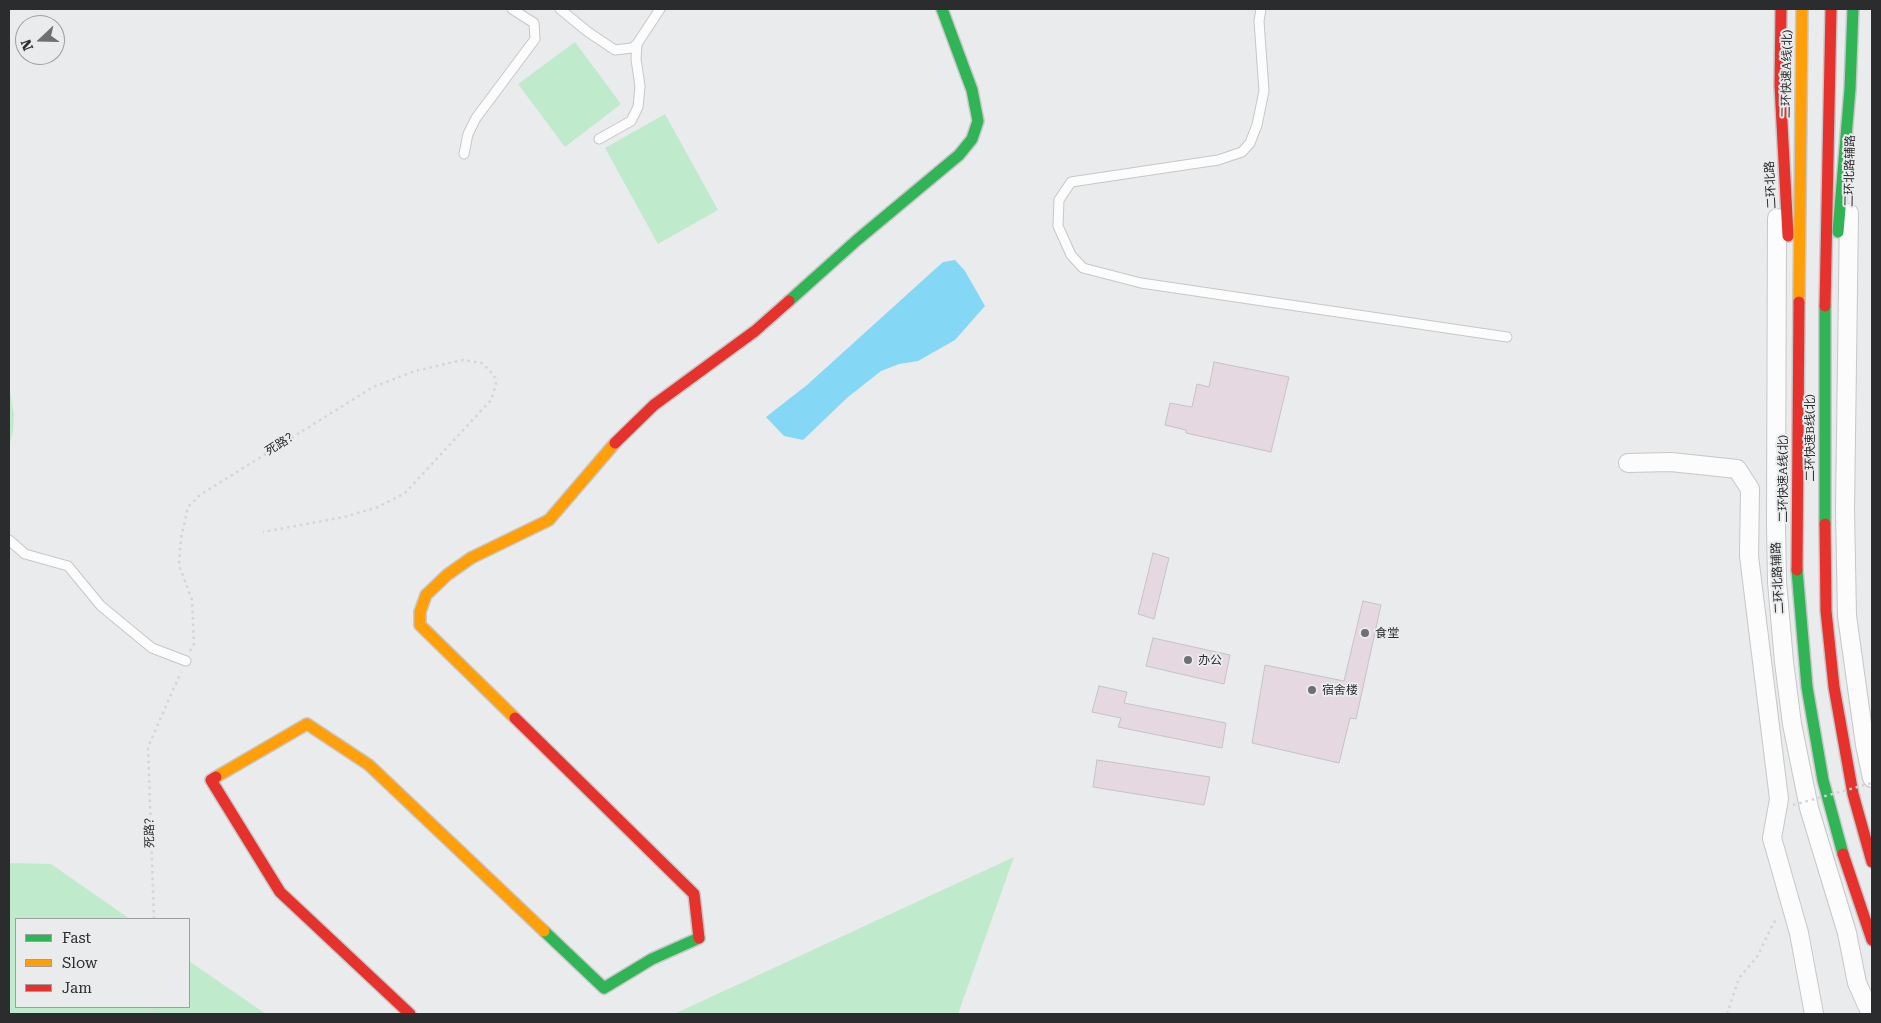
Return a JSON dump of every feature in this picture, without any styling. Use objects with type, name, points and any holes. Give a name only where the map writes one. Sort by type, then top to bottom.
[{"type":"main road","points":[[410,1014],[280,892],[211,780],[307,724],[369,765],[604,988],[652,959],[700,938],[694,894],[420,625],[420,612],[426,595],[447,575],[471,558],[549,520],[563,506],[621,435],[654,405],[755,331],[857,240],[958,155],[972,139],[978,121],[972,90],[942,9]]},
{"type":"main road","name":"二环北路","points":[[1781,9],[1780,40],[1784,168],[1798,359]]},
{"type":"main road","name":"二环快速A线(北)","points":[[1802,9],[1797,566],[1807,687],[1815,739],[1834,825],[1872,940]]},
{"type":"main road","name":"二环快速B线(北)","points":[[1831,9],[1825,358],[1824,509],[1826,611],[1830,656],[1845,753],[1853,794],[1872,862]]},
{"type":"main road","points":[[1825,358],[1844,171],[1853,9]]},
{"type":"street","name":"二环北路辅路","points":[[1780,40],[1775,404],[1777,582],[1784,662],[1792,724],[1809,808],[1848,933],[1856,984],[1871,1014]]},
{"type":"street","name":"二环北路辅路","points":[[1852,42],[1845,510],[1847,616],[1865,745],[1872,778]]},
{"type":"street","points":[[1628,463],[1671,462],[1737,469],[1750,489],[1749,556],[1779,799],[1772,838],[1793,911],[1814,1014]]},
{"type":"lane","points":[[464,154],[468,134],[476,118],[535,39],[534,24],[512,9]]},
{"type":"lane","points":[[560,9],[588,32],[615,50],[632,48],[637,44],[660,9]]},
{"type":"lane","points":[[1261,9],[1259,21],[1264,91],[1250,143],[1242,152],[1218,160],[1071,182],[1059,200],[1058,226],[1071,255],[1083,268],[1141,283],[1507,337]]},
{"type":"lane","points":[[599,138],[632,121],[638,107],[640,86],[636,59],[637,44]]},
{"type":"lane","points":[[9,540],[25,554],[68,566],[101,606],[152,648],[186,661]]},
{"type":"path","name":"死路？","points":[[154,918],[150,864],[148,747],[194,644],[192,600],[179,565],[181,538],[188,507],[200,495],[373,387],[415,371],[463,360],[482,362],[494,375],[495,393],[491,400],[405,492],[378,507],[344,517],[263,532]]},
{"type":"path","points":[[1793,805],[1872,782]]},
{"type":"path","points":[[1727,1014],[1739,978],[1757,958],[1774,922],[1793,911]]},
{"type":"green space","points":[[575,42],[621,104],[565,147],[518,84]]},
{"type":"green space","points":[[665,114],[718,210],[658,244],[605,148]]},
{"type":"green space","points":[[9,386],[14,415],[9,447]]},
{"type":"green space","points":[[1014,857],[958,1014],[674,1014]]},
{"type":"green space","points":[[9,863],[51,864],[129,918],[15,918],[15,1008],[190,1008],[190,962],[266,1014],[9,1014]]},
{"type":"water","points":[[955,260],[965,271],[985,306],[955,340],[918,361],[899,364],[881,371],[848,397],[803,440],[784,436],[766,417],[807,385],[943,262]]},
{"type":"building","points":[[1214,362],[1289,377],[1271,452],[1186,433],[1186,430],[1165,425],[1170,403],[1192,407],[1197,384],[1209,387]]},
{"type":"building","points":[[1153,553],[1169,558],[1154,619],[1138,614]]},
{"type":"building","points":[[1363,601],[1381,605],[1356,719],[1350,718],[1339,763],[1252,743],[1265,665],[1344,681]]},
{"type":"building","name":"办公","points":[[1153,638],[1230,655],[1224,684],[1146,666]]},
{"type":"building","points":[[1099,686],[1127,692],[1124,703],[1226,723],[1222,748],[1118,727],[1121,718],[1092,712]]},
{"type":"building","points":[[1097,760],[1210,777],[1204,805],[1093,787]]},
{"type":"traffic: fast","points":[[789,301],[857,240],[959,155],[972,139],[978,121],[972,90],[942,9]]},
{"type":"traffic: fast","points":[[1838,232],[1850,89],[1853,9]]},
{"type":"traffic: fast","points":[[1825,306],[1825,524]]},
{"type":"traffic: fast","points":[[1797,570],[1807,687],[1823,780],[1843,854]]},
{"type":"traffic: fast","points":[[544,931],[604,988],[652,959],[699,938]]},
{"type":"traffic: slow","points":[[1799,302],[1802,9]]},
{"type":"traffic: slow","points":[[515,718],[420,625],[420,612],[426,595],[447,575],[471,558],[549,520],[615,443]]},
{"type":"traffic: slow","points":[[216,777],[307,724],[369,765],[544,931]]},
{"type":"traffic: jam","points":[[1781,9],[1780,86],[1788,236]]},
{"type":"traffic: jam","points":[[1825,306],[1831,9]]},
{"type":"traffic: jam","points":[[615,443],[654,405],[755,331],[789,301]]},
{"type":"traffic: jam","points":[[1797,570],[1799,302]]},
{"type":"traffic: jam","points":[[1825,524],[1826,611],[1834,687],[1853,794],[1872,862]]},
{"type":"traffic: jam","points":[[515,718],[694,894],[699,938]]},
{"type":"traffic: jam","points":[[216,777],[211,780],[280,892],[410,1014]]},
{"type":"traffic: jam","points":[[1843,854],[1872,940]]},
{"type":"place","name":"食堂","points":[[1365,633]]},
{"type":"place","name":"办公","points":[[1188,660]]},
{"type":"place","name":"宿舍楼","points":[[1312,690]]}]
